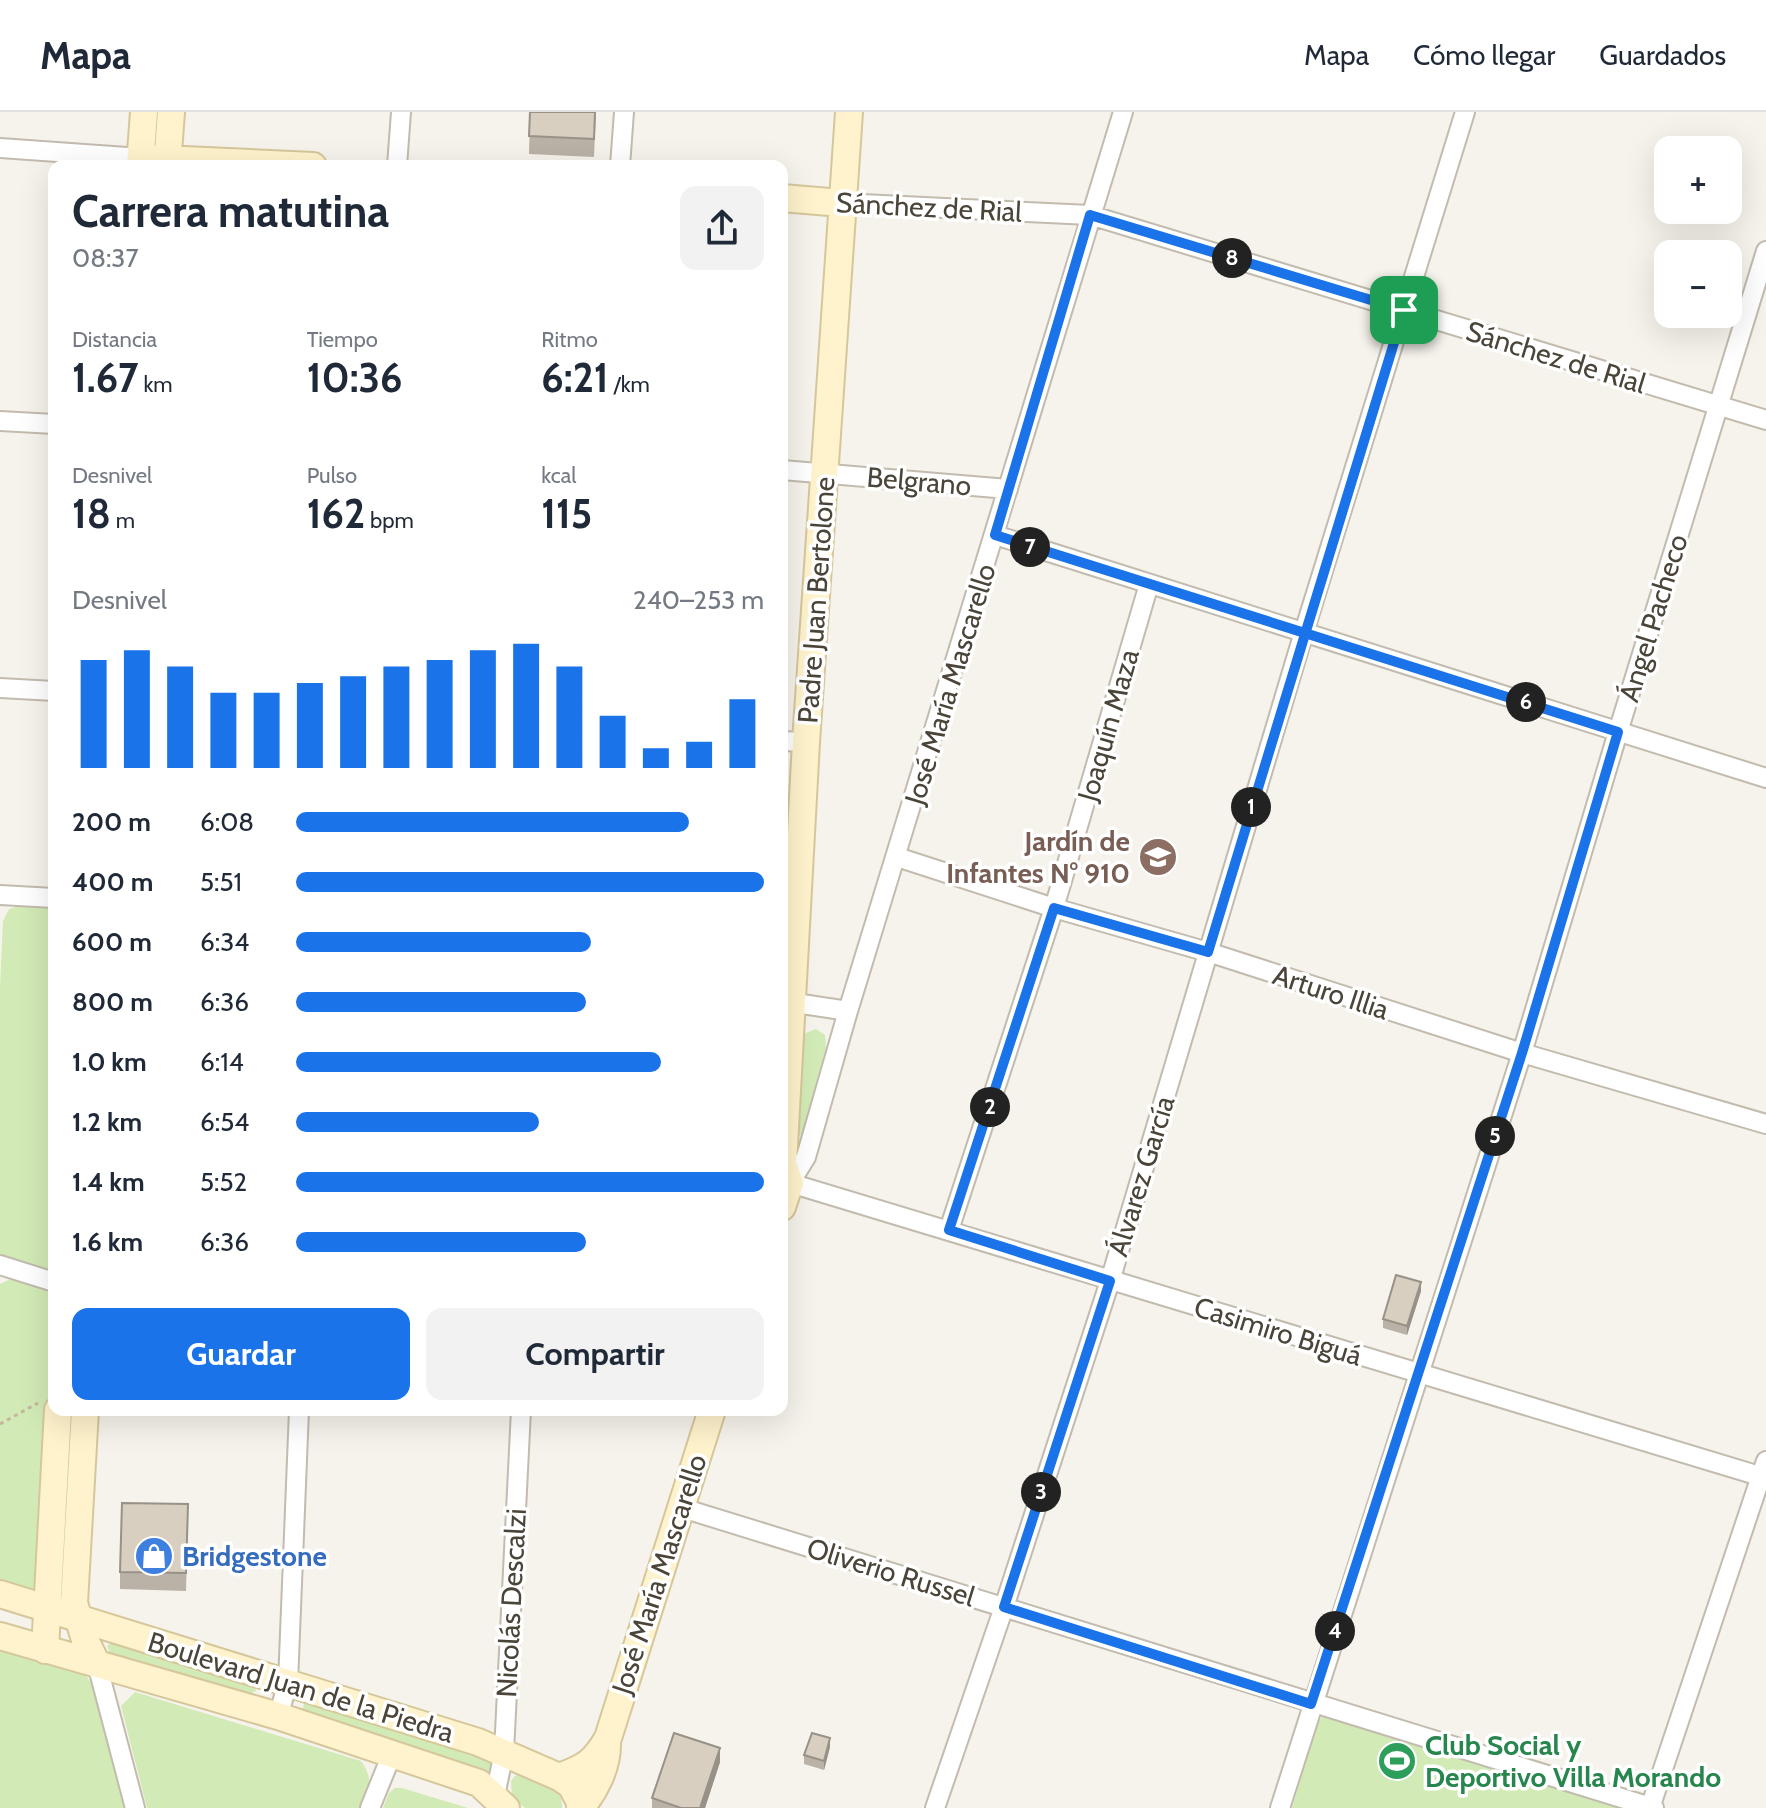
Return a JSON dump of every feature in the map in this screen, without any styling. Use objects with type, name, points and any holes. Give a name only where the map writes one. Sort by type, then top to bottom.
[{"type":"street","points":[[141,160],[144,112]]},
{"type":"street","points":[[168,160],[171,112]]},
{"type":"street","points":[[397,160],[401,112]]},
{"type":"street","points":[[620,160],[624,112]]},
{"type":"street","name":"Padre Juan Bertolone","points":[[788,937],[794,742],[825,473],[849,112]]},
{"type":"street","name":"José María Mascarello","points":[[788,1191],[806,1157],[1123,112]]},
{"type":"street","name":"Álvarez García","points":[[935,1808],[1110,1281],[1304,632],[1465,112]]},
{"type":"street","points":[[0,148],[121,160]]},
{"type":"street","name":"Sánchez de Rial","points":[[788,199],[1090,215],[1766,420]]},
{"type":"street","name":"Ángel Pacheco","points":[[1280,1808],[1522,1053],[1766,251]]},
{"type":"street","points":[[0,421],[48,424]]},
{"type":"street","name":"Belgrano","points":[[788,470],[1008,489]]},
{"type":"street","name":"Belgrano","points":[[995,535],[1766,778]]},
{"type":"street","name":"Joaquín Maza","points":[[949,1230],[1054,908],[1149,584]]},
{"type":"street","points":[[0,688],[48,691]]},
{"type":"street","name":"Arturo Illia","points":[[897,857],[1054,908],[1208,952],[1522,1053],[1766,1124]]},
{"type":"street","points":[[0,895],[48,898]]},
{"type":"street","points":[[788,1002],[848,1011]]},
{"type":"street","name":"Casimiro Biguá","points":[[788,1195],[949,1230],[1419,1373],[1765,1472]]},
{"type":"street","points":[[0,1265],[48,1280]]},
{"type":"street","points":[[45,1650],[50,1416]]},
{"type":"street","points":[[85,1416],[74,1603],[85,1640],[97,1664],[135,1808]]},
{"type":"street","points":[[278,1716],[288,1683],[299,1416]]},
{"type":"street","name":"Nicolás Descalzi","points":[[500,1802],[521,1416]]},
{"type":"street","name":"José María Mascarello","points":[[581,1808],[593,1792],[607,1755],[608,1738],[710,1416]]},
{"type":"street","points":[[1651,1808],[1765,1472]]},
{"type":"street","name":"Oliverio Russel","points":[[679,1507],[1651,1808]]},
{"type":"street","name":"Boulevard Juan de la Piedra","points":[[0,1594],[504,1752],[571,1785],[581,1808]]},
{"type":"street","name":"Boulevard Juan de la Piedra","points":[[0,1636],[278,1716],[479,1783],[500,1802]]},
{"type":"street","points":[[559,1777],[596,1759],[608,1738]]},
{"type":"street","points":[[370,1808],[392,1754]]},
{"type":"path","points":[[0,1424],[48,1406]]},
{"type":"green space","points":[[22,905],[48,908],[48,1271],[0,1256],[0,988],[3,921],[9,909]]},
{"type":"green space","points":[[816,1029],[825,1035],[826,1048],[802,1134],[798,1137],[795,1132],[800,1045],[806,1033]]},
{"type":"green space","points":[[15,1277],[48,1292],[49,1416],[38,1587],[31,1593],[0,1583],[0,1284]]},
{"type":"green space","points":[[115,1640],[255,1685],[256,1691],[247,1695],[111,1655],[107,1646]]},
{"type":"green space","points":[[0,1648],[81,1670],[91,1683],[106,1716],[127,1808],[0,1808]]},
{"type":"green space","points":[[135,1692],[361,1761],[369,1779],[363,1808],[147,1808],[121,1706]]},
{"type":"green space","points":[[305,1701],[496,1756],[495,1774],[306,1715],[302,1711]]},
{"type":"green space","name":"Club Social y Deportivo Villa Morando","points":[[1326,1713],[1616,1802],[1621,1808],[1292,1808],[1317,1723]]},
{"type":"green space","points":[[525,1772],[555,1789],[562,1808],[525,1808],[512,1797],[511,1781]]},
{"type":"green space","points":[[395,1788],[468,1808],[383,1808],[389,1793]]},
{"type":"building","points":[[530,112],[595,112],[594,139],[529,136]]},
{"type":"building","points":[[1396,1275],[1421,1282],[1407,1326],[1383,1319]]},
{"type":"building","name":"Bridgestone","points":[[122,1503],[188,1504],[186,1573],[120,1572]]},
{"type":"building","points":[[674,1733],[720,1748],[700,1808],[681,1808],[652,1798]]},
{"type":"building","points":[[812,1733],[830,1738],[824,1761],[804,1755]]},
{"type":"place","name":"Jardín de Infantes N° 910","points":[[1158,857]]},
{"type":"place","name":"Bridgestone","points":[[154,1556]]},
{"type":"place","name":"Club Social y Deportivo Villa Morando","points":[[1397,1761]]},
{"type":"route","points":[[1404,310],[1090,215],[995,535],[1304,632],[1618,732],[1522,1053],[1311,1704],[1004,1607],[1110,1281],[949,1230],[1054,908],[1208,952],[1304,632],[1404,310]]}]
